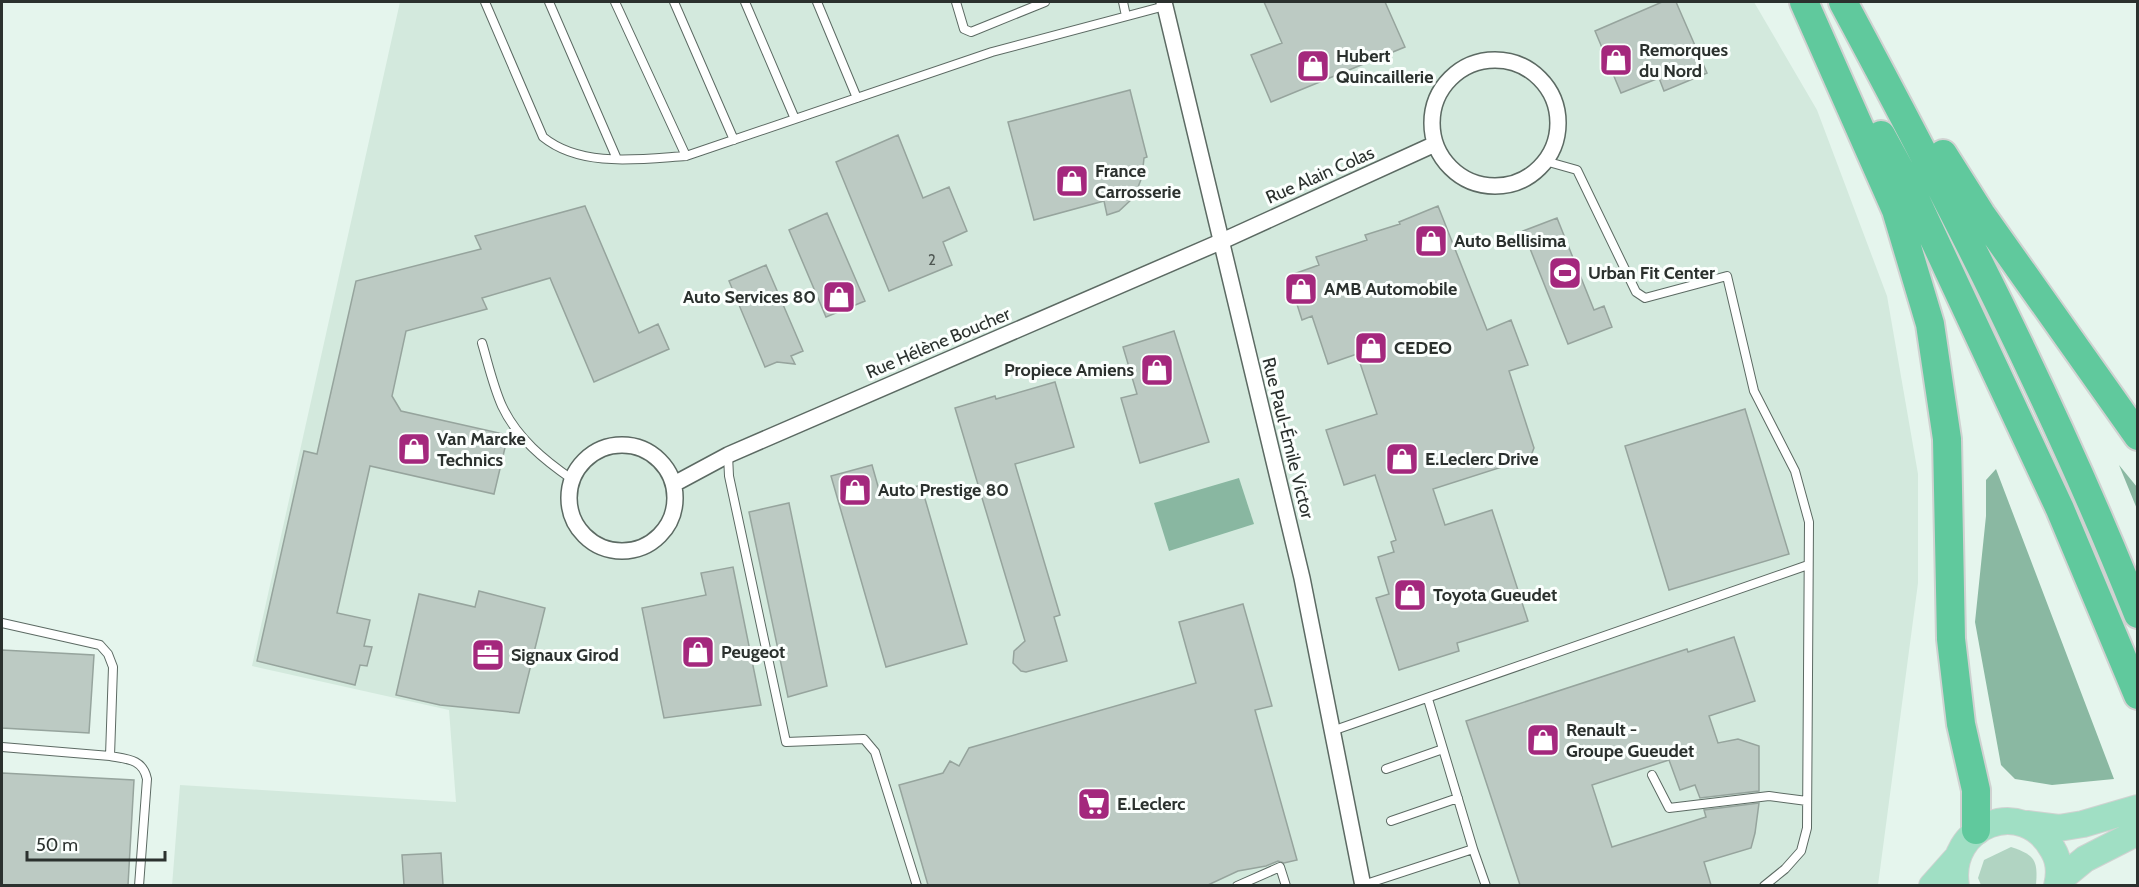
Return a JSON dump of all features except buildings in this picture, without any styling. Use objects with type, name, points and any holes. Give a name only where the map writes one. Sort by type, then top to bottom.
[{"type":"highway","points":[[1804,2],[1896,210],[1930,324],[1947,439],[1951,639],[1961,724],[1977,790],[1976,830]]},
{"type":"highway","points":[[1809,2],[1911,190],[2060,510],[2138,695]]},
{"type":"highway","points":[[1845,2],[1981,214],[2138,436]]},
{"type":"highway","points":[[1845,2],[1935,174],[2085,486],[2138,614]]},
{"type":"main road","points":[[1932,885],[1956,859],[1964,843],[1976,830],[1992,823],[2009,820],[2059,828],[2083,824],[2138,808]]},
{"type":"main road","points":[[2026,824],[2048,841],[2059,867],[2058,883]]},
{"type":"main road","points":[[2058,883],[2085,859],[2138,832]]},
{"type":"main road","points":[[1956,859],[1954,872],[1956,885]]},
{"type":"street","name":"Rue Paul-Émile Victor","points":[[1164,4],[1302,578],[1363,885]]},
{"type":"street","points":[[1494,60],[1514,63],[1531,72],[1546,86],[1555,104],[1558,123],[1554,143],[1545,160],[1532,174],[1514,183],[1495,186],[1476,183],[1458,175],[1444,161],[1435,144],[1431,125],[1434,105],[1443,87],[1456,73],[1474,64],[1494,60]]},
{"type":"street","name":"Rue Alain Colas","points":[[1220,242],[1435,144]]},
{"type":"street","name":"Rue Hélène Boucher","points":[[674,484],[728,455],[1220,242]]},
{"type":"street","points":[[625,446],[641,449],[656,457],[667,470],[674,484],[675,502],[671,520],[661,535],[646,546],[629,551],[611,550],[594,543],[581,531],[572,515],[569,497],[573,480],[581,465],[593,454],[608,447],[625,446]]},
{"type":"lane","points":[[485,2],[543,137],[556,148],[588,157],[633,160],[686,156],[992,52],[1164,4]]},
{"type":"lane","points":[[549,2],[616,159]]},
{"type":"lane","points":[[615,2],[686,156]]},
{"type":"lane","points":[[674,2],[734,140]]},
{"type":"lane","points":[[745,2],[795,119]]},
{"type":"lane","points":[[817,2],[857,98]]},
{"type":"lane","points":[[956,2],[964,29],[971,32],[1032,4],[1045,2]]},
{"type":"lane","points":[[1124,2],[1126,16]]},
{"type":"lane","points":[[1545,160],[1577,170],[1636,292],[1646,298],[1727,276],[1754,390],[1795,471],[1809,522],[1807,828],[1800,850],[1785,869],[1764,885]]},
{"type":"lane","points":[[482,343],[502,406],[527,443],[543,460],[573,480]]},
{"type":"lane","points":[[728,455],[729,476],[786,742],[864,739],[875,752],[917,885]]},
{"type":"lane","points":[[1332,731],[1808,565]]},
{"type":"lane","points":[[2,623],[100,645],[108,654],[113,667],[110,756]]},
{"type":"lane","points":[[1428,699],[1486,885]]},
{"type":"lane","points":[[2,747],[110,756],[136,761],[145,770],[147,779],[139,885]]},
{"type":"lane","points":[[1386,769],[1443,749]]},
{"type":"lane","points":[[1652,775],[1669,808],[1769,796],[1807,801]]},
{"type":"lane","points":[[1392,820],[1458,798]]},
{"type":"lane","points":[[1363,885],[1473,849]]},
{"type":"lane","points":[[1237,885],[1280,867],[1286,885]]},
{"type":"shaded area","points":[[400,2],[1754,2],[1817,110],[1887,296],[1918,474],[1918,583],[1878,885],[172,886],[180,785],[456,802],[449,710],[252,666]]},
{"type":"shaded area","points":[[2119,465],[2137,487],[2137,509]]},
{"type":"shaded area","points":[[1996,469],[2114,779],[2052,785],[2015,779],[2001,765],[1975,622],[1986,516],[1986,480]]},
{"type":"shaded area","points":[[1239,478],[1254,524],[1169,551],[1154,503]]},
{"type":"shaded area","points":[[2011,847],[2025,853],[2033,860],[2036,885],[1981,885],[1978,878],[1984,860]]},
{"type":"place","name":"Remorques du Nord","points":[[1616,60]]},
{"type":"place","name":"Hubert Quincaillerie","points":[[1313,66]]},
{"type":"place","name":"France Carrosserie","points":[[1072,181]]},
{"type":"place","name":"Auto Bellisima","points":[[1431,241]]},
{"type":"place","name":"Urban Fit Center","points":[[1565,273]]},
{"type":"place","name":"AMB Automobile","points":[[1301,289]]},
{"type":"place","name":"Auto Services 80","points":[[839,297]]},
{"type":"place","name":"CEDEO","points":[[1371,348]]},
{"type":"place","name":"Propiece Amiens","points":[[1157,370]]},
{"type":"place","name":"Van Marcke Technics","points":[[414,449]]},
{"type":"place","name":"E.Leclerc Drive","points":[[1402,459]]},
{"type":"place","name":"Auto Prestige 80","points":[[855,490]]},
{"type":"place","name":"Toyota Gueudet","points":[[1410,595]]},
{"type":"place","name":"Peugeot","points":[[698,652]]},
{"type":"place","name":"Signaux Girod","points":[[488,655]]},
{"type":"place","name":"Renault - Groupe Gueudet","points":[[1543,740]]},
{"type":"place","name":"E.Leclerc","points":[[1094,804]]}]
